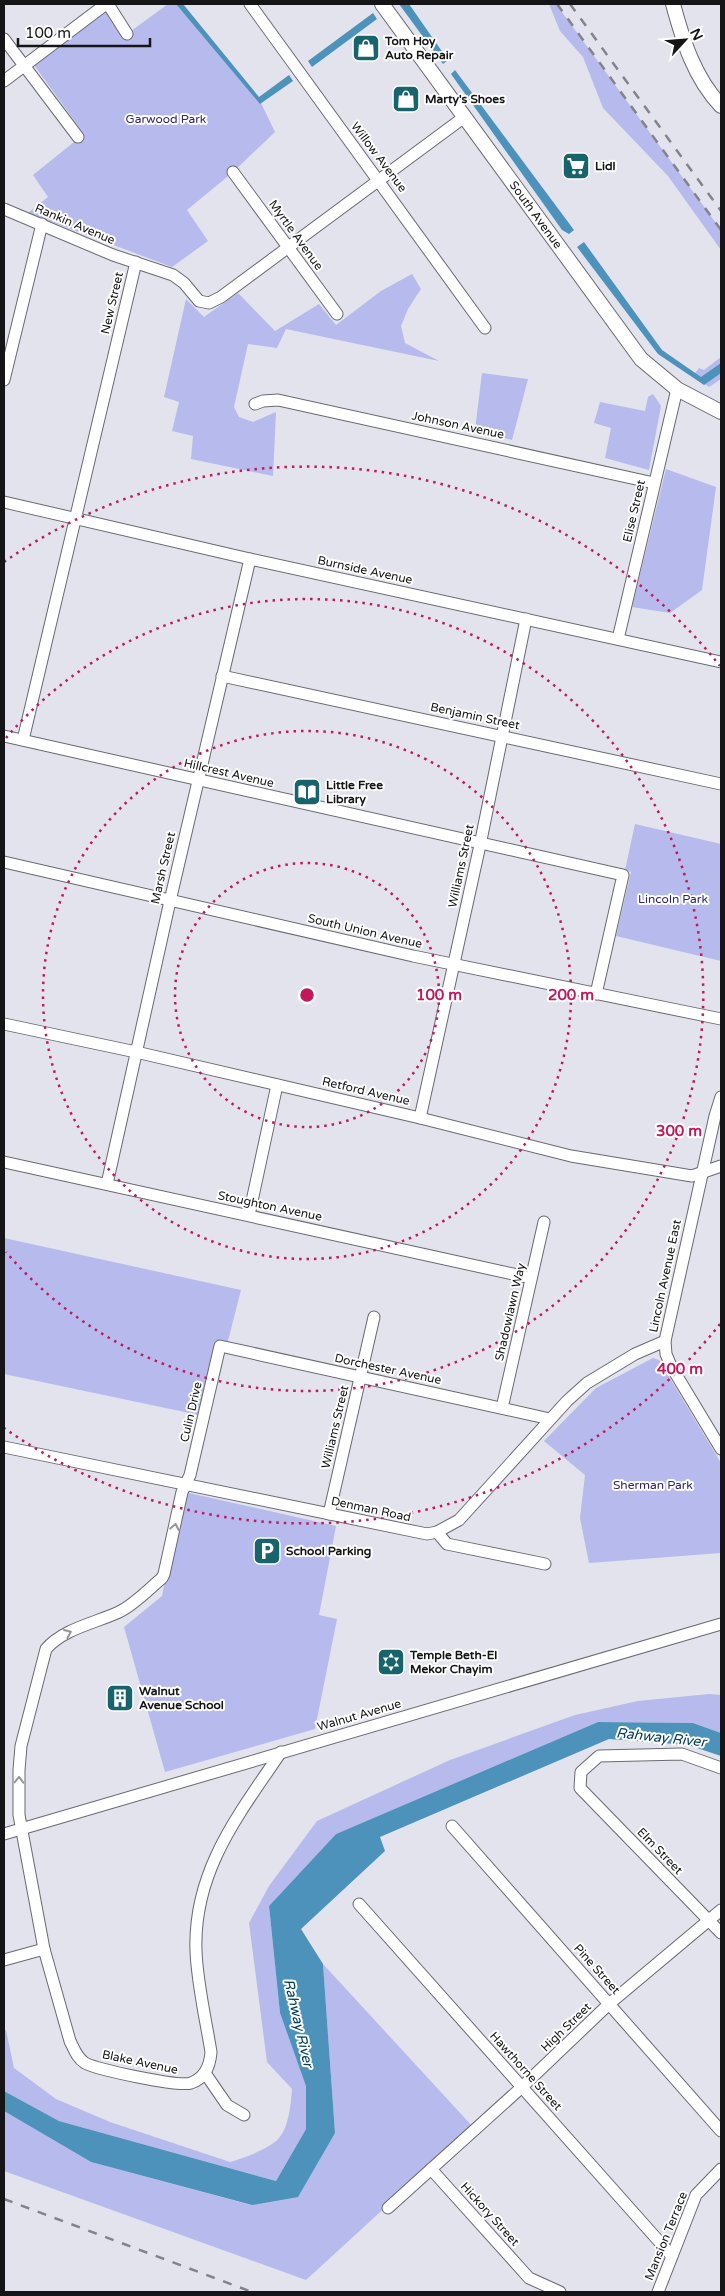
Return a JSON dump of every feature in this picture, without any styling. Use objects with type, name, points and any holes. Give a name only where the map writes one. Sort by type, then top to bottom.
[{"type":"main road","name":"South Avenue","points":[[382,4],[463,118],[641,359],[677,390],[721,412]]},
{"type":"main road","points":[[673,4],[691,61],[700,79],[721,106]]},
{"type":"street","points":[[4,81],[107,4],[127,34]]},
{"type":"street","name":"Willow Avenue","points":[[250,4],[485,328]]},
{"type":"street","points":[[4,39],[78,137]]},
{"type":"street","name":"New Street","points":[[23,740],[136,262],[173,275],[184,283],[199,301],[209,303],[221,297],[463,118]]},
{"type":"street","name":"Myrtle Avenue","points":[[233,172],[337,314]]},
{"type":"street","name":"Rankin Avenue","points":[[4,209],[136,262]]},
{"type":"street","points":[[4,380],[42,224]]},
{"type":"street","name":"Elise Street","points":[[618,640],[677,390]]},
{"type":"street","name":"Johnson Avenue","points":[[255,404],[263,401],[278,400],[654,483]]},
{"type":"street","name":"Burnside Avenue","points":[[4,502],[250,560],[721,662]]},
{"type":"street","name":"Marsh Street","points":[[107,1184],[170,901],[250,560]]},
{"type":"street","name":"Williams Street","points":[[420,1118],[480,845],[526,619]]},
{"type":"street","name":"Benjamin Street","points":[[222,676],[721,784]]},
{"type":"street","name":"Hillcrest Avenue","points":[[4,736],[480,845],[624,875],[596,994]]},
{"type":"street","name":"South Union Avenue","points":[[4,862],[453,964],[721,1018]]},
{"type":"street","name":"Retford Avenue","points":[[4,1024],[136,1052],[420,1118],[571,1156],[692,1176],[721,1166]]},
{"type":"street","points":[[249,1215],[277,1085]]},
{"type":"street","name":"Lincoln Avenue East","points":[[721,1097],[702,1172],[665,1341],[666,1354],[671,1366],[721,1449]]},
{"type":"street","name":"Stoughton Avenue","points":[[4,1162],[531,1278]]},
{"type":"street","name":"Shadowlawn Way","points":[[502,1408],[544,1222]]},
{"type":"street","name":"Williams Street","points":[[329,1514],[374,1317]]},
{"type":"street","name":"Denman Road","points":[[4,1447],[187,1484],[417,1534],[437,1532],[459,1520],[550,1419],[587,1383],[607,1369],[665,1341]]},
{"type":"street","name":"Dorchester Avenue","points":[[220,1346],[550,1419]]},
{"type":"street","name":"Culin Drive","points":[[20,1829],[18,1793],[21,1746],[46,1649],[52,1641],[64,1634],[125,1609],[162,1578],[182,1492],[190,1475],[220,1346]]},
{"type":"street","points":[[437,1532],[448,1544],[544,1564]]},
{"type":"street","name":"Walnut Avenue","points":[[4,1834],[721,1624]]},
{"type":"street","points":[[244,2115],[227,2105],[204,2074],[210,2062],[211,2052],[196,1952],[196,1927],[200,1899],[209,1870],[222,1842],[281,1752]]},
{"type":"street","name":"Elm Street","points":[[721,1768],[682,1754],[599,1756],[582,1772],[580,1788],[721,1933]]},
{"type":"street","name":"Pine Street","points":[[452,1826],[721,2131]]},
{"type":"street","name":"Blake Avenue","points":[[20,1829],[44,1949],[70,2041],[76,2054],[85,2062],[105,2070],[182,2085],[197,2080],[204,2074]]},
{"type":"street","name":"Hawthorne Street","points":[[359,1904],[672,2256]]},
{"type":"street","name":"High Street","points":[[388,2208],[522,2087],[609,2004],[710,1922],[721,1910]]},
{"type":"street","points":[[4,1960],[44,1949]]},
{"type":"street","name":"Hickory Street","points":[[431,2169],[529,2278],[560,2292]]},
{"type":"street","name":"Mansion Terrace","points":[[658,2292],[696,2195],[721,2169]]},
{"type":"green space","name":"Garwood Park","points":[[168,4],[179,4],[260,101],[275,132],[233,172],[187,210],[208,241],[172,267],[28,213],[48,197],[33,175],[84,134],[31,61],[101,7],[127,34]]},
{"type":"green space","points":[[549,4],[556,4],[721,230],[721,250],[668,176],[603,108],[583,57],[560,31]]},
{"type":"green space","points":[[412,274],[421,289],[408,309],[401,326],[405,343],[439,361],[286,329],[277,348],[248,344],[234,407],[239,417],[253,422],[276,412],[273,476],[191,459],[193,436],[172,431],[179,402],[164,397],[186,299],[204,317],[238,293],[275,331],[319,304],[336,325],[381,291]]},
{"type":"green space","points":[[721,357],[721,379],[709,387],[693,376],[699,368],[704,370]]},
{"type":"green space","points":[[482,373],[528,379],[512,440],[475,430]]},
{"type":"green space","points":[[653,394],[661,406],[649,470],[605,458],[611,428],[594,423],[600,402],[645,411],[648,397]]},
{"type":"green space","points":[[666,469],[716,487],[702,590],[670,613],[632,607]]},
{"type":"green space","name":"Lincoln Park","points":[[635,824],[721,844],[721,961],[616,936],[631,872],[625,870]]},
{"type":"green space","points":[[4,1238],[241,1290],[189,1493],[336,1526],[319,1615],[337,1619],[315,1729],[165,1772],[124,1627],[162,1596],[199,1415],[4,1374]]},
{"type":"green space","name":"Sherman Park","points":[[653,1358],[659,1360],[721,1463],[721,1553],[589,1563],[580,1518],[585,1475],[544,1441],[596,1388]]},
{"type":"green space","points":[[709,1694],[721,1695],[721,1733],[693,1723],[598,1722],[336,1834],[269,1906],[280,2013],[306,2085],[306,2129],[276,2181],[59,2121],[4,2091],[4,2031],[6,2030],[14,2068],[56,2099],[110,2122],[230,2162],[256,2153],[269,2146],[279,2138],[285,2128],[289,2115],[292,2089],[267,2062],[249,1923],[269,1886],[317,1821],[450,1760],[575,1715],[638,1701]]},
{"type":"green space","points":[[323,1964],[473,2127],[306,2280],[4,2171],[4,2111],[91,2162],[251,2205],[335,2133]]},
{"type":"water","points":[[176,4],[183,4],[259,97],[289,75],[293,81],[260,104]]},
{"type":"water","points":[[399,4],[409,4],[448,60],[443,64]]},
{"type":"water","points":[[373,13],[377,19],[312,67],[308,61]]},
{"type":"water","points":[[455,70],[574,230],[569,234],[562,230],[451,74]]},
{"type":"water","points":[[584,242],[662,350],[701,377],[721,363],[721,373],[704,385],[658,354],[577,247]]},
{"type":"water","name":"Rahway River","points":[[598,1722],[693,1723],[721,1733],[721,1756],[688,1745],[609,1739],[380,1837],[385,1851],[301,1929],[323,1964],[335,2133],[298,2197],[252,2205],[91,2162],[4,2111],[4,2091],[59,2121],[276,2181],[306,2129],[306,2086],[280,2013],[269,1906],[336,1834]]},
{"type":"railway","points":[[557,4],[721,230]]},
{"type":"railway","points":[[570,4],[721,211]]},
{"type":"railway","points":[[4,2199],[252,2292]]},
{"type":"place","name":"Tom Hoy Auto Repair","points":[[366,48]]},
{"type":"place","name":"Marty's Shoes","points":[[406,99]]},
{"type":"place","name":"Lidl","points":[[576,166]]},
{"type":"place","name":"Little Free Library","points":[[307,792]]},
{"type":"place","name":"School Parking","points":[[267,1551]]},
{"type":"place","name":"Temple Beth-El Mekor Chayim","points":[[391,1662]]},
{"type":"place","name":"Walnut Avenue School","points":[[120,1698]]}]
